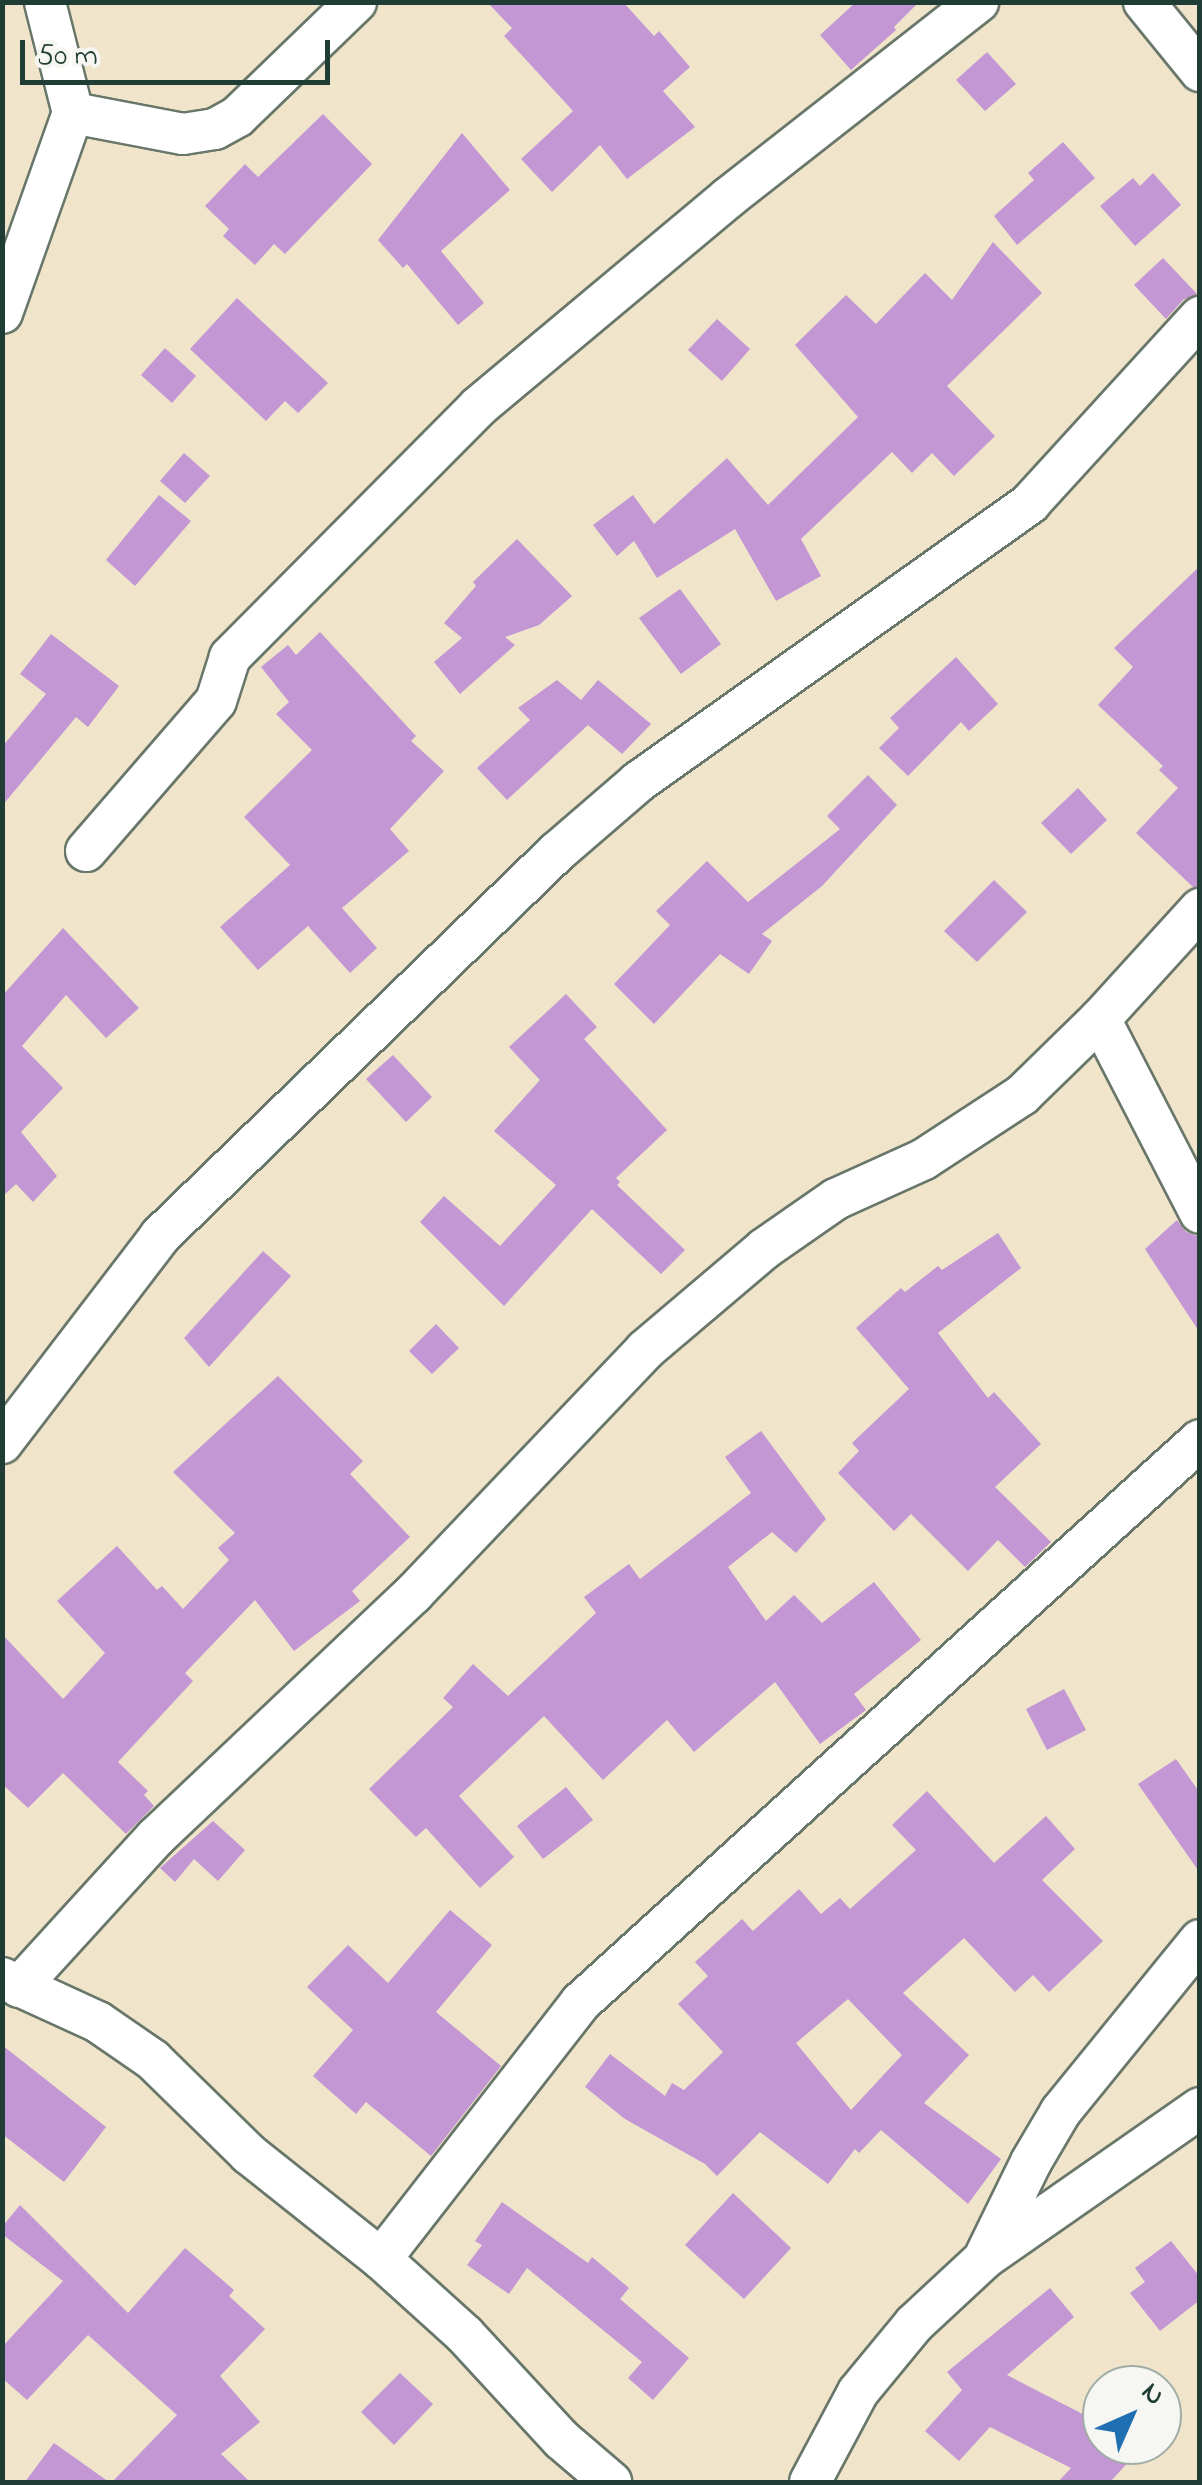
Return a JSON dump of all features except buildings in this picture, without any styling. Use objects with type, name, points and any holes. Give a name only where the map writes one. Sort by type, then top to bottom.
[{"type":"street","points":[[2,313],[74,113],[45,2]]},
{"type":"street","points":[[74,113],[183,134],[214,129],[238,116],[356,2]]},
{"type":"street","points":[[86,851],[216,701],[230,657],[478,406],[728,198],[978,2]]},
{"type":"street","points":[[1144,2],[1200,71]]},
{"type":"street","points":[[2,1442],[160,1236],[556,852],[638,782],[1030,502],[1200,318]]},
{"type":"street","points":[[611,2482],[562,2440],[465,2336],[381,2259],[261,2164],[153,2060],[98,2022],[11,1982],[156,1837],[414,1594],[645,1350],[764,1250],[836,1199],[924,1158],[1022,1095],[1100,1019],[1200,909]]},
{"type":"street","points":[[1100,1019],[1200,1213]]},
{"type":"street","points":[[381,2259],[580,2003],[1200,1440]]},
{"type":"street","points":[[985,2258],[1031,2162],[1062,2112],[1200,1940]]},
{"type":"street","points":[[810,2482],[858,2392],[914,2324],[985,2258],[1200,2108]]}]
